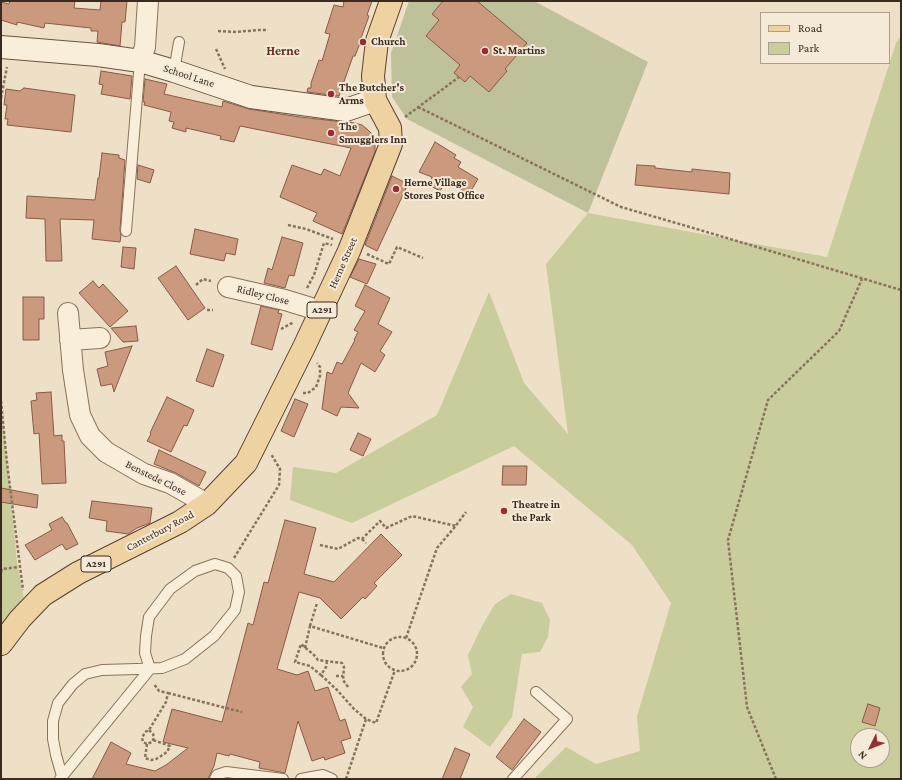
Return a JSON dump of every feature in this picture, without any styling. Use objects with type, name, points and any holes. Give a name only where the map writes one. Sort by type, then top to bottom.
[{"type":"main road","name":"Herne Street","points":[[207,504],[246,463],[351,247],[391,144],[390,128],[375,100],[373,76],[378,41],[391,1]]},
{"type":"main road","name":"Canterbury Road","points":[[1,644],[20,619],[43,595],[78,573],[180,522],[207,504]]},
{"type":"street","points":[[140,61],[145,47],[148,1]]},
{"type":"street","name":"School Lane","points":[[4,56],[98,55],[140,61],[250,97],[346,110],[375,100]]},
{"type":"street","name":"Ridley Close","points":[[222,285],[285,300],[321,311]]},
{"type":"street","name":"Benstede Close","points":[[68,313],[73,370],[80,415],[90,436],[106,452],[144,474],[170,483],[207,504]]},
{"type":"street","points":[[70,340],[100,338]]},
{"type":"lane","points":[[174,71],[179,42]]},
{"type":"lane","points":[[126,231],[140,61]]},
{"type":"lane","points":[[61,777],[53,740],[53,721],[58,703],[73,684],[85,674],[102,670],[150,669],[162,668],[185,659],[214,636],[235,610],[239,592],[236,576],[228,568],[215,564],[195,571],[170,589],[149,617],[145,653],[150,669]]},
{"type":"lane","points":[[61,777],[150,669]]},
{"type":"lane","points":[[513,779],[567,719],[536,692]]},
{"type":"lane","points":[[214,779],[217,775],[226,772],[283,779]]},
{"type":"lane","points":[[301,779],[323,775],[332,779]]},
{"type":"path","points":[[218,31],[236,32],[268,30]]},
{"type":"path","points":[[1,98],[4,56]]},
{"type":"path","points":[[400,120],[459,77]]},
{"type":"path","points":[[418,107],[620,207],[901,290]]},
{"type":"path","points":[[288,225],[306,229],[390,264],[397,247],[422,258]]},
{"type":"path","points":[[196,285],[203,279],[222,285]]},
{"type":"path","points":[[776,779],[747,707],[728,540],[768,400],[840,331],[862,279]]},
{"type":"path","points":[[207,310],[213,310]]},
{"type":"path","points":[[1,401],[19,567],[24,599],[20,619]]},
{"type":"path","points":[[228,568],[279,485],[280,469],[270,452],[258,438]]},
{"type":"path","points":[[406,638],[437,548],[466,512]]},
{"type":"path","points":[[362,539],[380,521],[386,528],[412,516],[456,526]]},
{"type":"path","points":[[320,545],[338,549],[358,538],[362,539],[366,543]]},
{"type":"path","points":[[1,572],[2,568],[19,567]]},
{"type":"path","points":[[305,648],[317,603]]},
{"type":"path","points":[[310,626],[383,648]]},
{"type":"path","points":[[395,637],[406,638],[414,645],[417,656],[412,666],[401,671],[395,670],[386,664],[383,648],[390,639],[395,637]]},
{"type":"path","points":[[348,687],[343,680],[344,667],[342,663],[318,660],[301,644],[295,662],[310,666],[326,678],[354,709],[366,719],[376,723],[395,670]]},
{"type":"path","points":[[321,675],[326,668],[327,661]]},
{"type":"path","points":[[150,669],[153,683],[159,691],[242,712]]},
{"type":"path","points":[[336,676],[343,676]]},
{"type":"path","points":[[147,744],[143,742],[142,738],[145,732],[149,730],[166,702],[168,693]]},
{"type":"path","points":[[346,779],[366,719]]},
{"type":"path","points":[[149,730],[153,734],[153,740]]},
{"type":"path","points":[[153,740],[170,746],[167,752],[156,760],[145,758],[147,744],[153,740]]},
{"type":"green space","points":[[409,1],[534,1],[648,62],[588,213],[407,119],[392,97],[391,53]]},
{"type":"green space","points":[[901,36],[901,779],[534,779],[566,747],[596,764],[640,751],[637,716],[671,603],[632,545],[514,446],[352,523],[290,500],[293,467],[336,473],[437,415],[489,292],[524,383],[568,434],[546,264],[588,213],[827,257],[896,43]]},
{"type":"green space","points":[[1,400],[17,562],[24,599],[1,644]]},
{"type":"green space","points":[[511,594],[542,603],[550,620],[548,637],[540,652],[522,654],[512,717],[490,747],[463,727],[473,707],[461,687],[472,674],[468,655],[482,626],[495,604]]},
{"type":"building","points":[[10,1],[75,1],[74,8],[100,10],[101,1],[127,1],[125,22],[122,22],[120,46],[97,42],[98,31],[91,31],[91,28],[45,23],[44,28],[17,22],[17,25],[1,20],[1,2],[9,4]]},
{"type":"building","points":[[344,1],[372,1],[362,38],[355,56],[353,56],[339,96],[307,92],[308,88],[311,88],[311,83],[319,60],[322,61],[330,34],[325,33],[334,5],[343,7]]},
{"type":"building","points":[[443,1],[477,1],[527,43],[505,69],[507,71],[489,92],[470,76],[465,82],[454,73],[460,65],[426,36],[439,20],[432,14]]},
{"type":"building","points":[[101,71],[132,76],[130,99],[101,94],[103,85],[99,84]]},
{"type":"building","points":[[145,79],[167,84],[164,94],[222,107],[223,101],[249,109],[300,117],[350,122],[362,125],[373,135],[375,139],[375,152],[342,234],[313,221],[317,213],[280,197],[292,165],[321,175],[324,169],[340,176],[351,148],[240,126],[234,142],[220,139],[221,136],[186,128],[186,132],[172,128],[174,122],[169,121],[171,112],[144,105]]},
{"type":"building","points":[[24,88],[75,95],[71,132],[7,125],[8,119],[5,119],[7,105],[4,105],[6,89],[20,91]]},
{"type":"building","points":[[435,142],[456,155],[454,158],[461,162],[458,167],[478,179],[469,194],[446,181],[440,191],[429,185],[432,177],[419,172]]},
{"type":"building","points":[[102,153],[119,155],[119,158],[125,160],[120,242],[92,239],[94,220],[60,219],[62,261],[46,261],[45,219],[26,218],[27,196],[95,200]]},
{"type":"building","points":[[138,165],[154,170],[150,183],[137,179]]},
{"type":"building","points":[[637,165],[655,166],[655,168],[692,172],[692,169],[730,173],[729,194],[635,185]]},
{"type":"building","points":[[392,176],[408,184],[377,251],[365,245]]},
{"type":"building","points":[[195,229],[238,239],[235,255],[226,253],[224,261],[190,254]]},
{"type":"building","points":[[282,237],[303,243],[294,276],[289,275],[285,288],[264,283],[268,268],[272,270]]},
{"type":"building","points":[[123,247],[136,248],[134,269],[121,267]]},
{"type":"building","points":[[359,259],[376,264],[367,284],[350,277]]},
{"type":"building","points":[[176,266],[205,308],[188,320],[158,278]]},
{"type":"building","points":[[93,281],[99,288],[103,284],[128,311],[110,327],[79,293]]},
{"type":"building","points":[[365,285],[390,298],[378,324],[392,332],[380,351],[385,355],[375,372],[361,363],[348,393],[359,408],[341,407],[337,416],[322,409],[327,372],[332,374],[337,362],[342,364],[355,340],[358,332],[354,330],[365,311],[355,306]]},
{"type":"building","points":[[23,297],[44,297],[44,319],[39,319],[39,340],[23,340]]},
{"type":"building","points":[[261,306],[279,310],[278,313],[282,314],[272,350],[251,344]]},
{"type":"building","points":[[136,326],[138,341],[123,342],[111,328]]},
{"type":"building","points":[[132,346],[114,392],[112,384],[101,386],[97,369],[108,366],[105,352]]},
{"type":"building","points":[[207,349],[224,355],[213,387],[196,381]]},
{"type":"building","points":[[51,392],[54,436],[62,435],[62,441],[64,441],[66,483],[42,484],[39,433],[34,434],[31,401],[37,400],[36,393]]},
{"type":"building","points":[[167,397],[194,410],[187,426],[184,425],[171,452],[147,441]]},
{"type":"building","points":[[295,399],[308,404],[294,437],[281,431]]},
{"type":"building","points":[[358,433],[371,439],[363,456],[350,450]]},
{"type":"building","points":[[159,450],[206,472],[199,486],[176,473],[154,464]]},
{"type":"building","points":[[503,466],[527,466],[526,485],[502,485]]},
{"type":"building","points":[[1,488],[38,495],[37,508],[1,502]]},
{"type":"building","points":[[92,501],[152,508],[150,523],[137,528],[128,534],[106,531],[107,521],[89,518]]},
{"type":"building","points":[[62,517],[67,523],[78,544],[66,550],[62,544],[35,560],[25,545],[52,530],[49,524]]},
{"type":"building","points":[[285,520],[316,528],[304,574],[334,582],[381,534],[402,555],[374,583],[377,586],[365,599],[363,597],[341,619],[320,598],[299,592],[277,669],[297,675],[308,671],[315,691],[328,687],[340,721],[345,719],[351,738],[341,741],[345,753],[325,760],[324,757],[312,761],[298,721],[285,773],[259,768],[260,762],[230,754],[229,756],[217,753],[214,766],[208,779],[92,779],[111,742],[131,753],[126,764],[155,771],[166,765],[188,748],[163,742],[172,709],[222,722],[248,623],[253,625],[264,582],[268,583]]},
{"type":"building","points":[[868,704],[880,708],[875,726],[862,722]]},
{"type":"building","points":[[524,719],[541,732],[512,770],[496,757]]},
{"type":"building","points":[[455,748],[470,754],[460,779],[442,779]]},
{"type":"place","name":"Church","points":[[363,42]]},
{"type":"place","name":"St. Martins","points":[[485,51]]},
{"type":"place","name":"The Butcher's Arms","points":[[331,94]]},
{"type":"place","name":"The Smugglers Inn","points":[[331,133]]},
{"type":"place","name":"Herne Village Stores Post Office","points":[[396,189]]},
{"type":"place","name":"Theatre in the Park","points":[[504,511]]},
{"type":"district","name":"Herne","points":[[283,51]]}]
